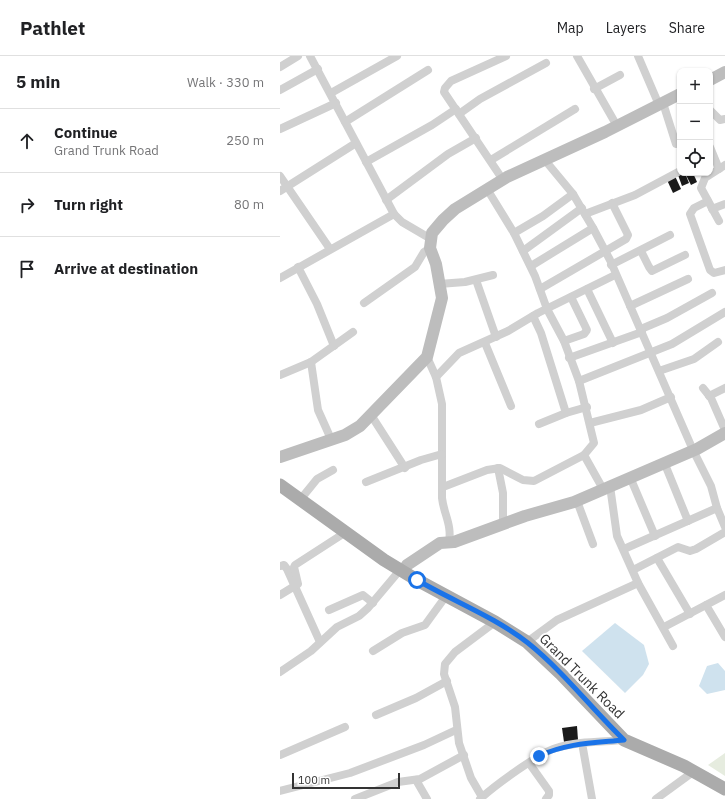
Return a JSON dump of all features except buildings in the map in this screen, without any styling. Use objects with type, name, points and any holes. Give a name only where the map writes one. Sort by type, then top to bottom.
[{"type":"main road","name":"Grand Trunk Road","points":[[280,485],[401,570],[495,622],[527,642],[561,674],[624,740],[669,759],[725,788]]},
{"type":"street","points":[[280,67],[298,56]]},
{"type":"street","points":[[310,56],[394,214],[402,222],[431,243]]},
{"type":"street","points":[[331,93],[397,56]]},
{"type":"street","points":[[503,180],[444,92],[447,85],[506,56]]},
{"type":"street","points":[[577,56],[594,89],[617,126]]},
{"type":"street","points":[[638,56],[661,104],[676,144]]},
{"type":"street","points":[[366,162],[439,120],[546,63]]},
{"type":"street","points":[[280,90],[318,69]]},
{"type":"street","points":[[345,122],[428,70]]},
{"type":"street","points":[[713,78],[725,72]]},
{"type":"street","points":[[594,89],[620,75]]},
{"type":"street","points":[[280,457],[345,435],[360,426],[427,357],[442,298],[431,243],[432,233],[455,209],[503,180],[544,159],[617,126],[677,96]]},
{"type":"street","points":[[280,129],[336,103]]},
{"type":"street","points":[[491,160],[575,109]]},
{"type":"street","points":[[713,113],[720,120],[725,119]]},
{"type":"street","points":[[386,200],[448,154],[476,138]]},
{"type":"street","points":[[283,189],[356,143]]},
{"type":"street","points":[[713,155],[722,167],[701,183],[701,188],[719,221]]},
{"type":"street","points":[[544,159],[573,194],[584,211],[605,252],[711,486],[717,508],[725,527]]},
{"type":"street","points":[[523,251],[584,211],[642,192],[677,173]]},
{"type":"street","points":[[280,176],[283,189],[330,249]]},
{"type":"street","points":[[442,487],[486,470],[498,468],[506,470],[523,480],[534,481],[584,455],[594,443],[587,407],[564,342],[547,309],[531,266],[514,233],[487,189]]},
{"type":"street","points":[[514,233],[543,216],[573,194]]},
{"type":"street","points":[[708,201],[694,208],[690,214],[710,270],[714,273],[725,270]]},
{"type":"street","points":[[540,289],[605,252],[628,237],[612,203]]},
{"type":"street","points":[[712,209],[725,204]]},
{"type":"street","points":[[280,278],[394,214]]},
{"type":"street","points":[[531,266],[593,228]]},
{"type":"street","points":[[611,265],[670,235]]},
{"type":"street","points":[[364,303],[415,268],[431,243]]},
{"type":"street","points":[[641,251],[652,270],[685,255]]},
{"type":"street","points":[[298,267],[317,304],[334,346]]},
{"type":"street","points":[[439,284],[476,280],[493,275]]},
{"type":"street","points":[[436,377],[459,353],[485,343],[533,316],[615,275]]},
{"type":"street","points":[[630,306],[688,279]]},
{"type":"street","points":[[476,280],[496,337]]},
{"type":"street","points":[[587,290],[612,343]]},
{"type":"street","points":[[569,358],[642,331],[712,293]]},
{"type":"street","points":[[564,342],[584,334],[587,330],[572,297]]},
{"type":"street","points":[[579,381],[672,344],[725,312]]},
{"type":"street","points":[[533,316],[541,333],[566,413]]},
{"type":"street","points":[[280,375],[311,362],[354,332]]},
{"type":"street","points":[[659,371],[694,359],[718,342]]},
{"type":"street","points":[[485,343],[511,406]]},
{"type":"street","points":[[427,357],[436,377],[442,404],[443,507],[451,531],[449,543]]},
{"type":"street","points":[[311,362],[318,410],[331,439]]},
{"type":"street","points":[[703,388],[709,396],[725,430]]},
{"type":"street","points":[[709,396],[725,388]]},
{"type":"street","points":[[590,423],[641,410],[671,397]]},
{"type":"street","points":[[539,424],[566,413],[587,407]]},
{"type":"street","points":[[371,415],[405,468]]},
{"type":"street","points":[[280,672],[311,651],[337,627],[359,616],[373,603],[401,570],[440,543],[449,543],[576,501],[694,450],[725,433]]},
{"type":"street","points":[[366,482],[405,468],[421,460],[442,454]]},
{"type":"street","points":[[584,455],[606,488],[617,536],[638,583],[664,627],[673,646]]},
{"type":"street","points":[[664,462],[688,520]]},
{"type":"street","points":[[498,468],[503,493],[503,524]]},
{"type":"street","points":[[300,500],[318,479],[333,470]]},
{"type":"street","points":[[630,478],[655,536]]},
{"type":"street","points":[[576,501],[593,544]]},
{"type":"street","points":[[624,549],[717,508]]},
{"type":"street","points":[[280,595],[298,584],[294,567],[295,565],[346,532]]},
{"type":"street","points":[[633,570],[678,548],[690,551],[696,549],[725,532]]},
{"type":"street","points":[[657,558],[690,614]]},
{"type":"street","points":[[280,566],[284,565],[320,642]]},
{"type":"street","points":[[527,642],[557,620],[638,583]]},
{"type":"street","points":[[329,610],[363,595],[373,603]]},
{"type":"street","points":[[664,627],[725,595]]},
{"type":"street","points":[[373,651],[402,633],[425,625],[446,596]]},
{"type":"street","points":[[706,605],[725,637]]},
{"type":"street","points":[[495,622],[454,652],[445,664],[444,674],[455,707],[456,730],[472,778],[481,798],[539,756],[556,748],[624,740]]},
{"type":"street","points":[[376,715],[416,698],[447,682]]},
{"type":"street","points":[[280,755],[345,727]]},
{"type":"street","points":[[280,791],[350,773],[424,745],[456,730]]},
{"type":"street","points":[[582,744],[592,799]]},
{"type":"street","points":[[355,799],[398,782],[416,780],[464,755]]},
{"type":"street","points":[[529,763],[549,791],[549,795],[546,799]]},
{"type":"street","points":[[656,799],[693,772]]},
{"type":"street","points":[[416,780],[427,799]]},
{"type":"shaded area","points":[[725,753],[725,776],[708,765]]},
{"type":"water","points":[[615,623],[644,645],[649,664],[643,675],[625,693],[582,651]]},
{"type":"water","points":[[718,663],[725,671],[725,690],[707,694],[699,686],[707,666]]},
{"type":"route","points":[[417,580],[495,622],[527,642],[561,674],[624,740],[577,744],[556,748],[539,756]]}]
